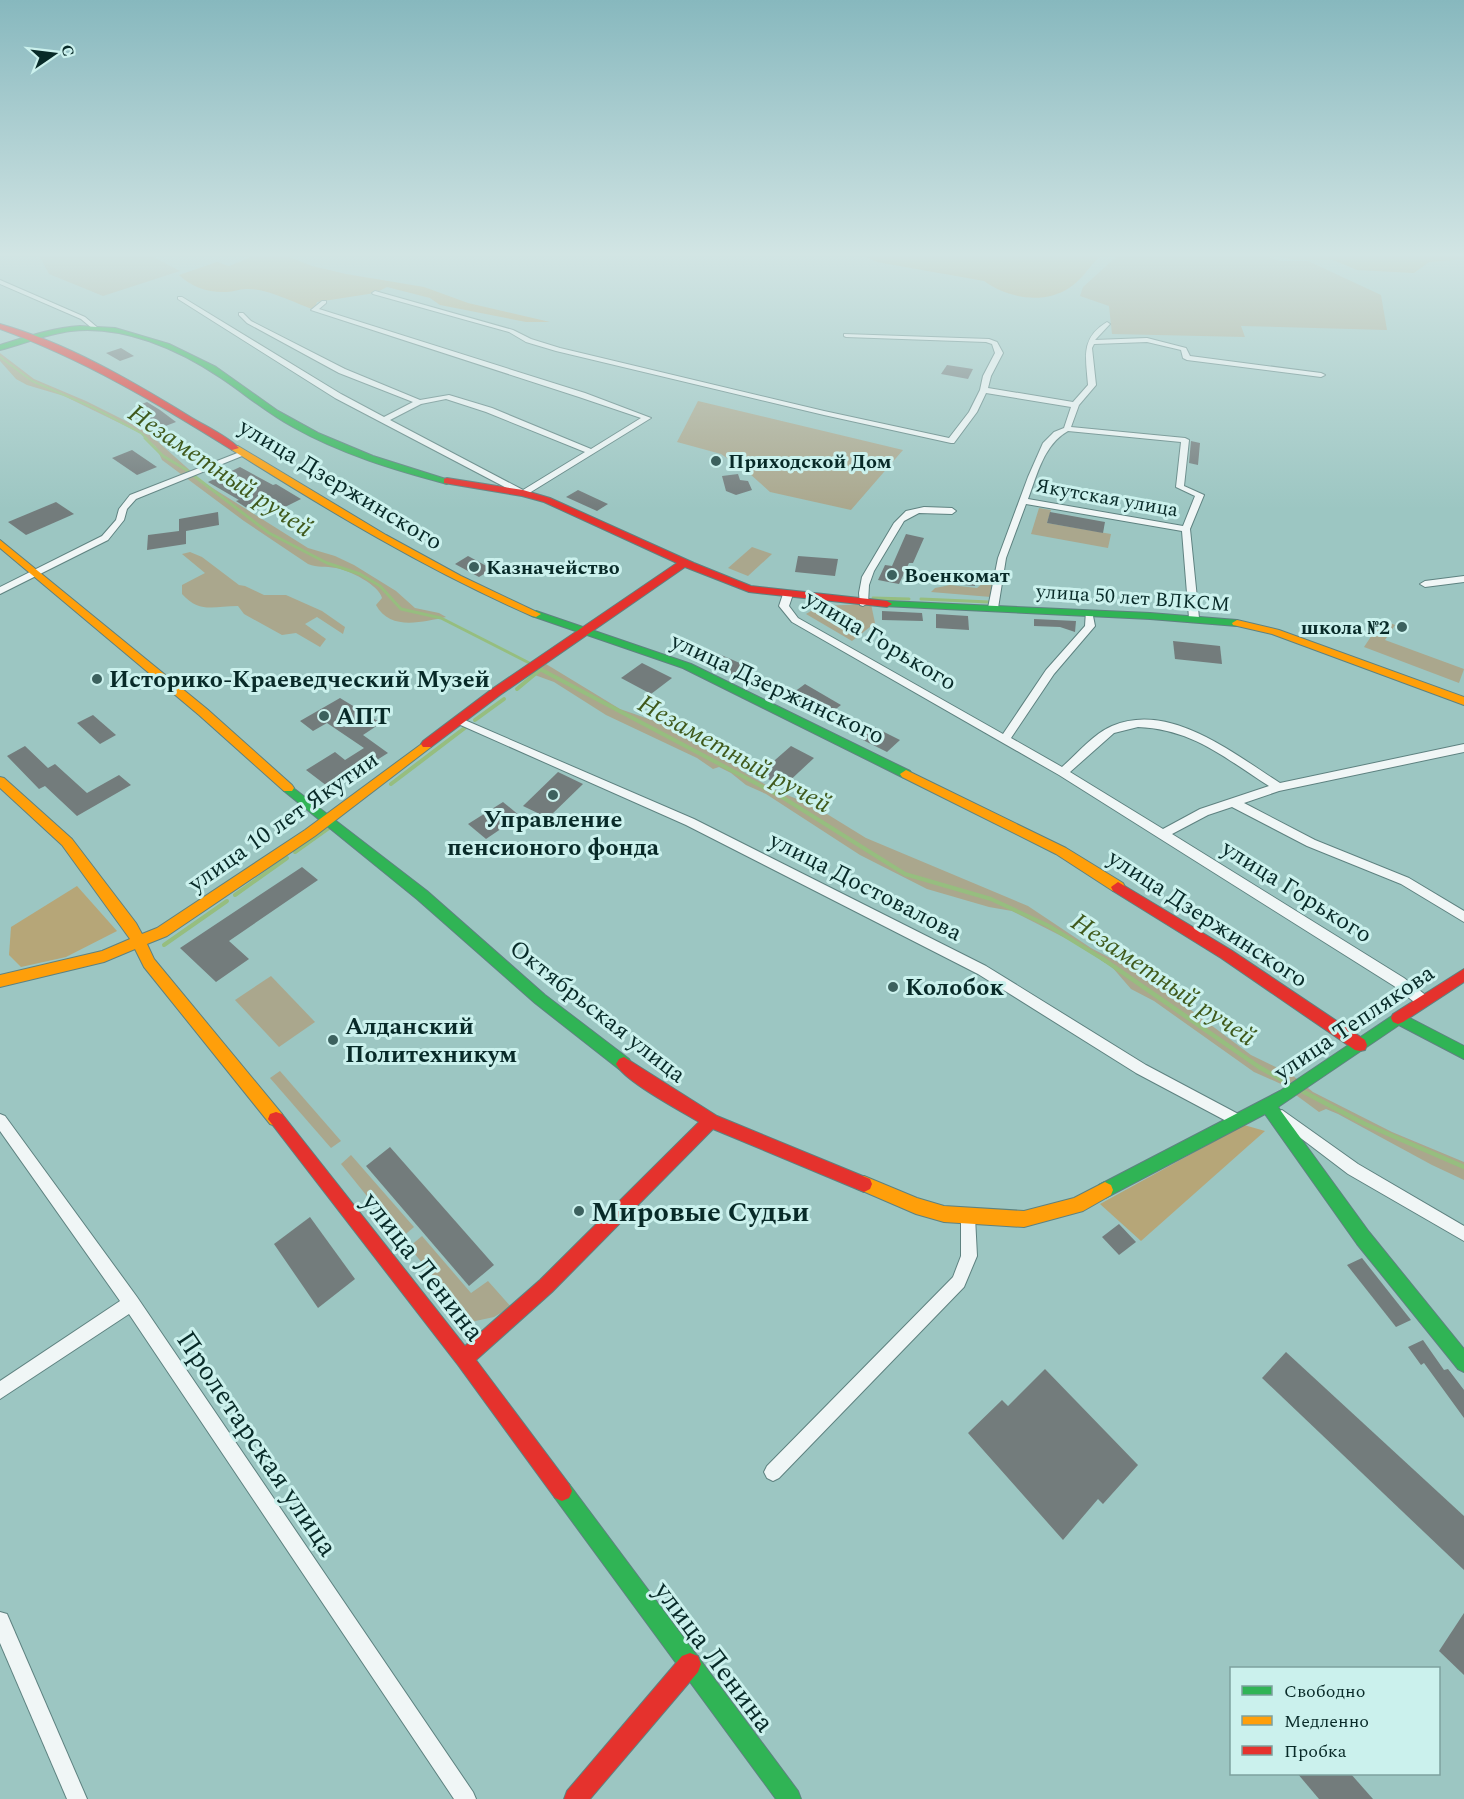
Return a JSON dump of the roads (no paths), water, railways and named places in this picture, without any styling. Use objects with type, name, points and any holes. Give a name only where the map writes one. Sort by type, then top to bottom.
[{"type":"main road","points":[[1,347],[20,341]]},
{"type":"main road","name":"улица Дзержинского","points":[[45,341],[134,385],[316,499],[450,575],[488,594],[687,666],[1061,851],[1226,954],[1360,1045]]},
{"type":"main road","points":[[154,341],[213,369],[296,426],[371,459],[413,474],[523,493]]},
{"type":"main road","name":"улица Горького","points":[[523,493],[547,500],[749,589],[788,594]]},
{"type":"main road","name":"Октябрьская улица","points":[[0,543],[203,712],[265,770],[423,895],[558,1012],[654,1086],[711,1121],[916,1206],[944,1214],[968,1217],[1024,1219],[1077,1205],[1237,1120],[1268,1106]]},
{"type":"main road","name":"улица 10 лет Якутии","points":[[0,981],[99,958],[140,944],[235,884],[327,821],[537,663],[684,562]]},
{"type":"main road","name":"улица 50 лет ВЛКСМ","points":[[788,594],[863,603],[1194,618],[1234,622],[1275,632],[1464,700]]},
{"type":"main road","name":"улица Ленина","points":[[0,780],[67,842],[131,927],[149,963],[328,1183],[464,1359],[790,1799]]},
{"type":"main road","name":"улица Теплякова","points":[[1268,1106],[1307,1083],[1423,1000],[1464,975]]},
{"type":"main road","points":[[1399,1018],[1464,1053]]},
{"type":"main road","points":[[1268,1106],[1363,1238],[1464,1363]]},
{"type":"main road","points":[[464,1359],[546,1286],[711,1121]]},
{"type":"main road","points":[[575,1799],[690,1664]]},
{"type":"street","name":"улица Горького","points":[[249,341],[338,396],[523,493]]},
{"type":"street","points":[[285,341],[342,371],[419,402]]},
{"type":"street","points":[[412,341],[647,418],[523,493]]},
{"type":"street","points":[[531,341],[743,394],[951,441],[973,412],[999,353],[995,343],[990,341]]},
{"type":"street","points":[[1067,429],[1075,405],[1092,385],[1089,348],[1091,342],[1103,344],[1118,341]]},
{"type":"street","points":[[1143,341],[1165,342],[1184,349],[1187,358],[1321,375]]},
{"type":"street","points":[[984,390],[1075,405]]},
{"type":"street","points":[[384,420],[419,402],[446,397],[478,406],[592,452]]},
{"type":"street","points":[[993,608],[1002,558],[1046,445],[1057,434],[1067,429],[1185,440],[1180,487],[1200,495],[1186,529],[1194,618]]},
{"type":"street","points":[[0,591],[105,538],[133,497],[243,454]]},
{"type":"street","name":"Якутская улица","points":[[1023,501],[1186,529]]},
{"type":"street","points":[[863,603],[866,579],[874,559],[888,543],[898,522],[911,513],[952,511]]},
{"type":"street","points":[[1425,584],[1464,579]]},
{"type":"street","name":"улица Горького","points":[[788,594],[784,606],[795,620],[1063,772],[1400,982],[1423,1000]]},
{"type":"street","points":[[1005,739],[1050,672],[1090,626],[1089,613]]},
{"type":"street","name":"улица Достовалова","points":[[460,721],[690,822],[982,970],[1141,1069],[1237,1120]]},
{"type":"street","points":[[1063,772],[1114,729],[1152,723],[1168,725],[1199,738],[1278,787]]},
{"type":"street","points":[[1163,834],[1204,812],[1278,787],[1464,748]]},
{"type":"street","points":[[1235,803],[1311,843],[1405,881],[1464,917]]},
{"type":"street","points":[[1268,1106],[1353,1169],[1464,1234]]},
{"type":"street","name":"Пролетарская улица","points":[[0,1120],[131,1303],[466,1799]]},
{"type":"street","points":[[773,1472],[959,1282],[969,1256],[968,1217]]},
{"type":"street","points":[[0,1391],[131,1303]]},
{"type":"street","points":[[0,1621],[77,1799]]},
{"type":"waterway","name":"Незаметный ручей","points":[[0,357],[32,381],[94,408],[141,433],[147,439]]},
{"type":"waterway","name":"Незаметный ручей","points":[[145,438],[163,456],[185,469],[269,533],[327,563],[360,574],[380,586],[401,609],[441,618],[541,669]]},
{"type":"waterway","points":[[873,598],[909,599]]},
{"type":"waterway","points":[[921,599],[989,602]]},
{"type":"waterway","points":[[517,689],[541,669]]},
{"type":"waterway","name":"Незаметный ручей","points":[[541,669],[782,797],[905,874],[991,899],[1049,926],[1105,960]]},
{"type":"waterway","points":[[475,720],[504,699]]},
{"type":"waterway","points":[[391,784],[466,727]]},
{"type":"waterway","points":[[295,852],[330,827]]},
{"type":"waterway","points":[[235,895],[287,858]]},
{"type":"waterway","points":[[164,945],[227,901]]},
{"type":"waterway","name":"Незаметный ручей","points":[[1105,960],[1259,1067],[1293,1086]]},
{"type":"waterway","name":"Незаметный ручей","points":[[1302,1091],[1365,1124],[1464,1167]]},
{"type":"place","name":"Приходской Дом","points":[[716,461]]},
{"type":"place","name":"Казначейство","points":[[474,567]]},
{"type":"place","name":"Военкомат","points":[[892,575]]},
{"type":"place","name":"школа №2","points":[[1402,627]]},
{"type":"place","name":"Историко-Краеведческий Музей","points":[[97,679]]},
{"type":"place","name":"АПТ","points":[[324,716]]},
{"type":"place","name":"Управление пенсионого фонда","points":[[553,795]]},
{"type":"place","name":"Колобок","points":[[893,987]]},
{"type":"place","name":"Алданский Политехникум","points":[[333,1040]]},
{"type":"place","name":"Мировые Судьи","points":[[579,1211]]}]
